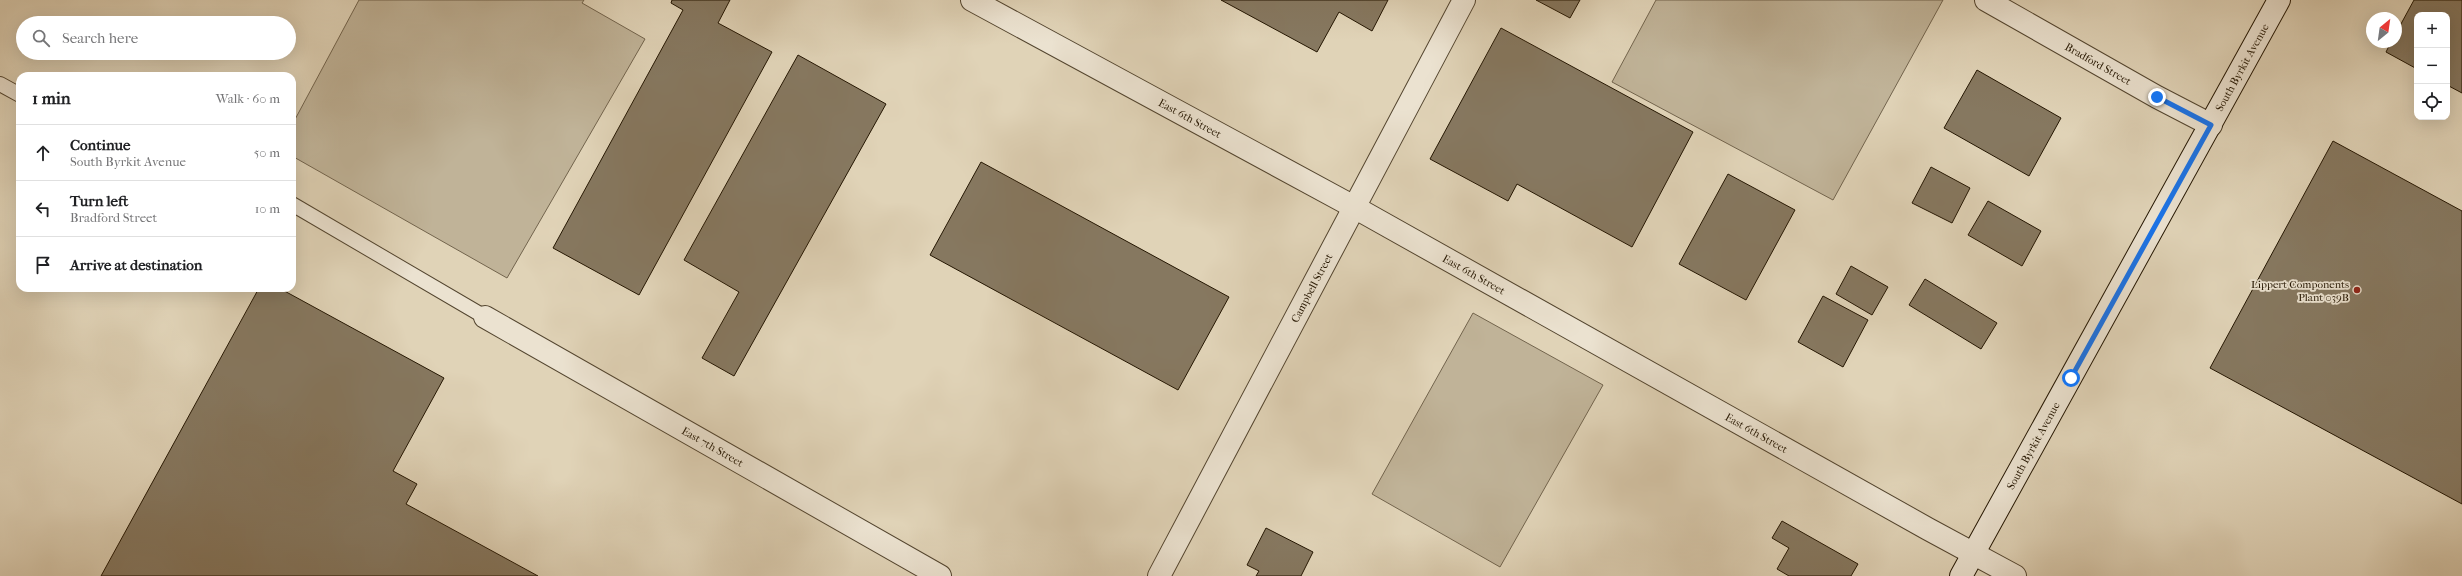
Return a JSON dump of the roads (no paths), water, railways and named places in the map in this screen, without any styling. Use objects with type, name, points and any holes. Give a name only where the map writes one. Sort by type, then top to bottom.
[{"type":"street","name":"East 6th Street","points":[[972,0],[1354,208],[1928,529],[2015,576]]},
{"type":"street","name":"Campbell Street","points":[[1159,576],[1464,0]]},
{"type":"street","name":"Bradford Street","points":[[1986,0],[2157,97],[2211,125]]},
{"type":"street","name":"South Byrkit Avenue","points":[[1961,576],[2279,0]]},
{"type":"street","name":"East 7th Street","points":[[485,317],[940,576]]},
{"type":"lane","points":[[0,84],[16,93]]},
{"type":"lane","points":[[296,206],[485,317]]},
{"type":"place","name":"Lippert Components Plant 039B","points":[[2357,290]]}]
